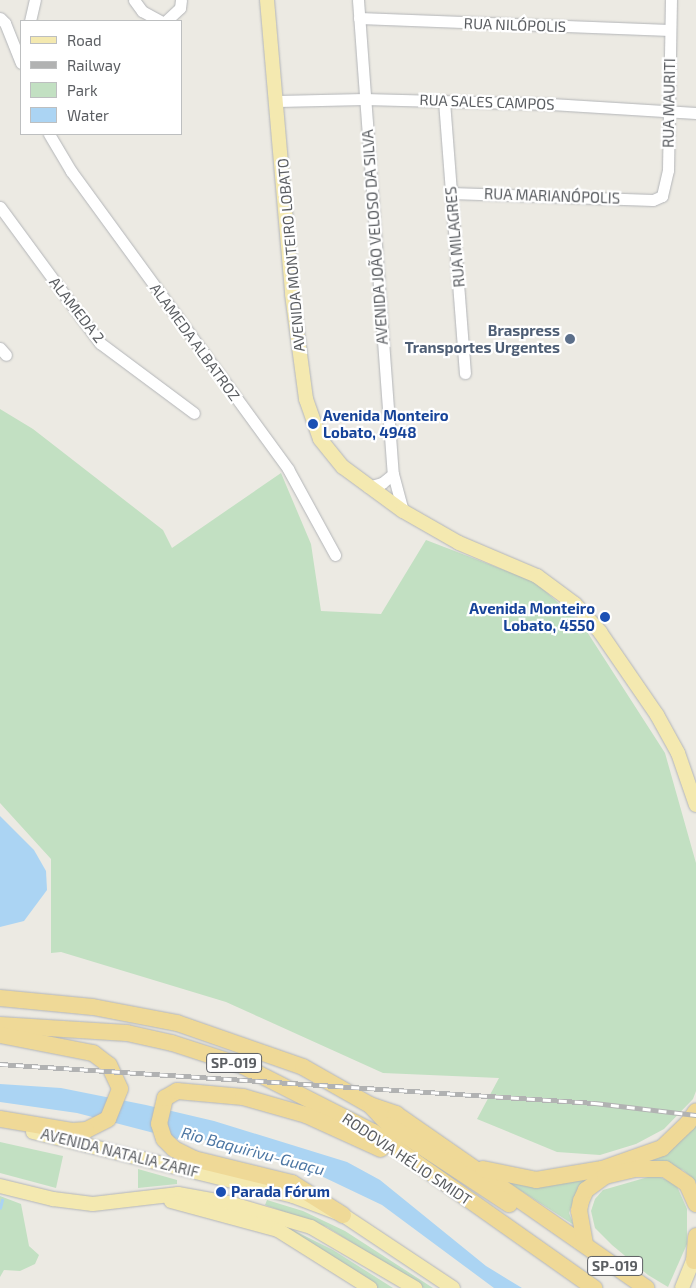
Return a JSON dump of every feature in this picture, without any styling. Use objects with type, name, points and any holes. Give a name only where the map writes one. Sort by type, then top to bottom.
[{"type":"highway","name":"RODOVIA HÉLIO SMIDT","points":[[0,998],[94,1007],[177,1023],[303,1067],[370,1106],[396,1114],[646,1288]]},
{"type":"highway","name":"RODOVIA HÉLIO SMIDT","points":[[0,1025],[127,1034],[172,1042],[243,1066],[373,1132],[594,1288]]},
{"type":"highway","points":[[0,1035],[93,1054],[109,1065],[120,1089],[108,1119],[86,1130],[72,1131],[0,1119]]},
{"type":"highway","points":[[343,1215],[292,1183],[194,1159],[174,1149],[164,1139],[159,1124],[162,1103],[169,1094],[176,1091],[193,1091],[273,1105],[340,1128],[440,1180]]},
{"type":"highway","name":"RODOVIA HÉLIO SMIDT","points":[[370,1106],[389,1125],[634,1288]]},
{"type":"highway","points":[[473,1166],[536,1180],[602,1169],[662,1148],[688,1124],[696,1111]]},
{"type":"highway","points":[[585,1244],[579,1211],[581,1201],[586,1190],[605,1176],[636,1169],[665,1169],[687,1184],[696,1204]]},
{"type":"highway","points":[[695,1258],[696,1236]]},
{"type":"main road","name":"AVENIDA MONTEIRO LOBATO","points":[[268,0],[278,101],[292,294],[306,399],[313,424],[330,454],[368,487],[403,511],[459,543],[537,576],[575,604],[600,632],[657,715],[678,754],[696,804]]},
{"type":"main road","name":"AVENIDA NATALIA ZARIF","points":[[0,1127],[138,1155],[292,1196],[343,1215],[453,1288]]},
{"type":"main road","name":"AVENIDA NATALIA ZARIF","points":[[0,1186],[53,1199],[93,1204],[191,1195],[294,1221],[348,1246],[415,1288]]},
{"type":"main road","points":[[153,1199],[178,1202],[278,1230],[370,1288]]},
{"type":"main road","points":[[684,1284],[695,1258]]},
{"type":"street","points":[[30,20],[35,0]]},
{"type":"street","points":[[134,0],[142,11],[158,20]]},
{"type":"street","points":[[167,20],[180,8],[181,0]]},
{"type":"street","name":"AVENIDA JOÃO VELOSO DA SILVA","points":[[358,0],[393,474]]},
{"type":"street","name":"RUA MAURITI","points":[[653,200],[662,196],[665,191],[671,0]]},
{"type":"street","points":[[0,18],[5,23],[20,61]]},
{"type":"street","name":"RUA NILÓPOLIS","points":[[360,18],[670,30]]},
{"type":"street","name":"RUA SALES CAMPOS","points":[[278,101],[364,99],[444,101],[669,110],[696,113]]},
{"type":"street","name":"RUA MILAGRES","points":[[444,101],[466,373]]},
{"type":"street","name":"ALAMEDA ALBATROZ","points":[[50,135],[71,171],[288,469],[335,555]]},
{"type":"street","name":"RUA MARIANÓPOLIS","points":[[451,193],[653,200]]},
{"type":"street","name":"ALAMEDA 2","points":[[0,208],[100,343],[194,413]]},
{"type":"street","points":[[368,487],[382,483],[393,474],[403,511]]},
{"type":"green space","points":[[0,409],[33,429],[163,530],[172,548],[281,473],[311,544],[321,611],[381,614],[426,540],[535,582],[582,624],[665,753],[696,863],[696,1091],[693,1099],[664,1129],[636,1144],[600,1155],[557,1152],[477,1119],[499,1078],[383,1073],[226,1002],[61,952],[51,953],[51,859],[0,803]]},
{"type":"green space","points":[[696,1118],[696,1182],[683,1170],[654,1162],[575,1197],[569,1213],[574,1225],[509,1183],[631,1163]]},
{"type":"green space","points":[[0,1142],[63,1156],[56,1188],[0,1173]]},
{"type":"green space","points":[[138,1169],[177,1180],[177,1184],[138,1188]]},
{"type":"green space","points":[[655,1175],[676,1184],[687,1209],[687,1244],[668,1287],[648,1275],[612,1245],[595,1228],[591,1211],[595,1199],[603,1190]]},
{"type":"green space","points":[[0,1196],[21,1204],[29,1246],[39,1255],[35,1264],[20,1271],[4,1270],[0,1277]]},
{"type":"green space","points":[[267,1200],[303,1211],[345,1231],[433,1288],[424,1288],[327,1227],[265,1205]]},
{"type":"green space","points":[[253,1217],[291,1229],[333,1250],[393,1288],[375,1288]]},
{"type":"water","points":[[0,816],[34,850],[46,871],[47,890],[24,921],[0,927]]},
{"type":"water","name":"Rio Baquirivu-Guaçu","points":[[0,1084],[61,1088],[146,1105],[214,1121],[347,1162],[380,1180],[486,1266],[522,1288],[494,1288],[382,1205],[296,1164],[200,1139],[181,1140],[77,1113],[0,1102]]},
{"type":"waterway","points":[[0,1208],[2,1200]]},
{"type":"railway","points":[[0,1064],[595,1103],[696,1115]]},
{"type":"place","name":"Braspress Transportes Urgentes","points":[[570,339]]},
{"type":"place","name":"Avenida Monteiro Lobato, 4948","points":[[313,424]]},
{"type":"place","name":"Avenida Monteiro Lobato, 4550","points":[[605,617]]},
{"type":"place","name":"Parada Fórum","points":[[221,1192]]}]
